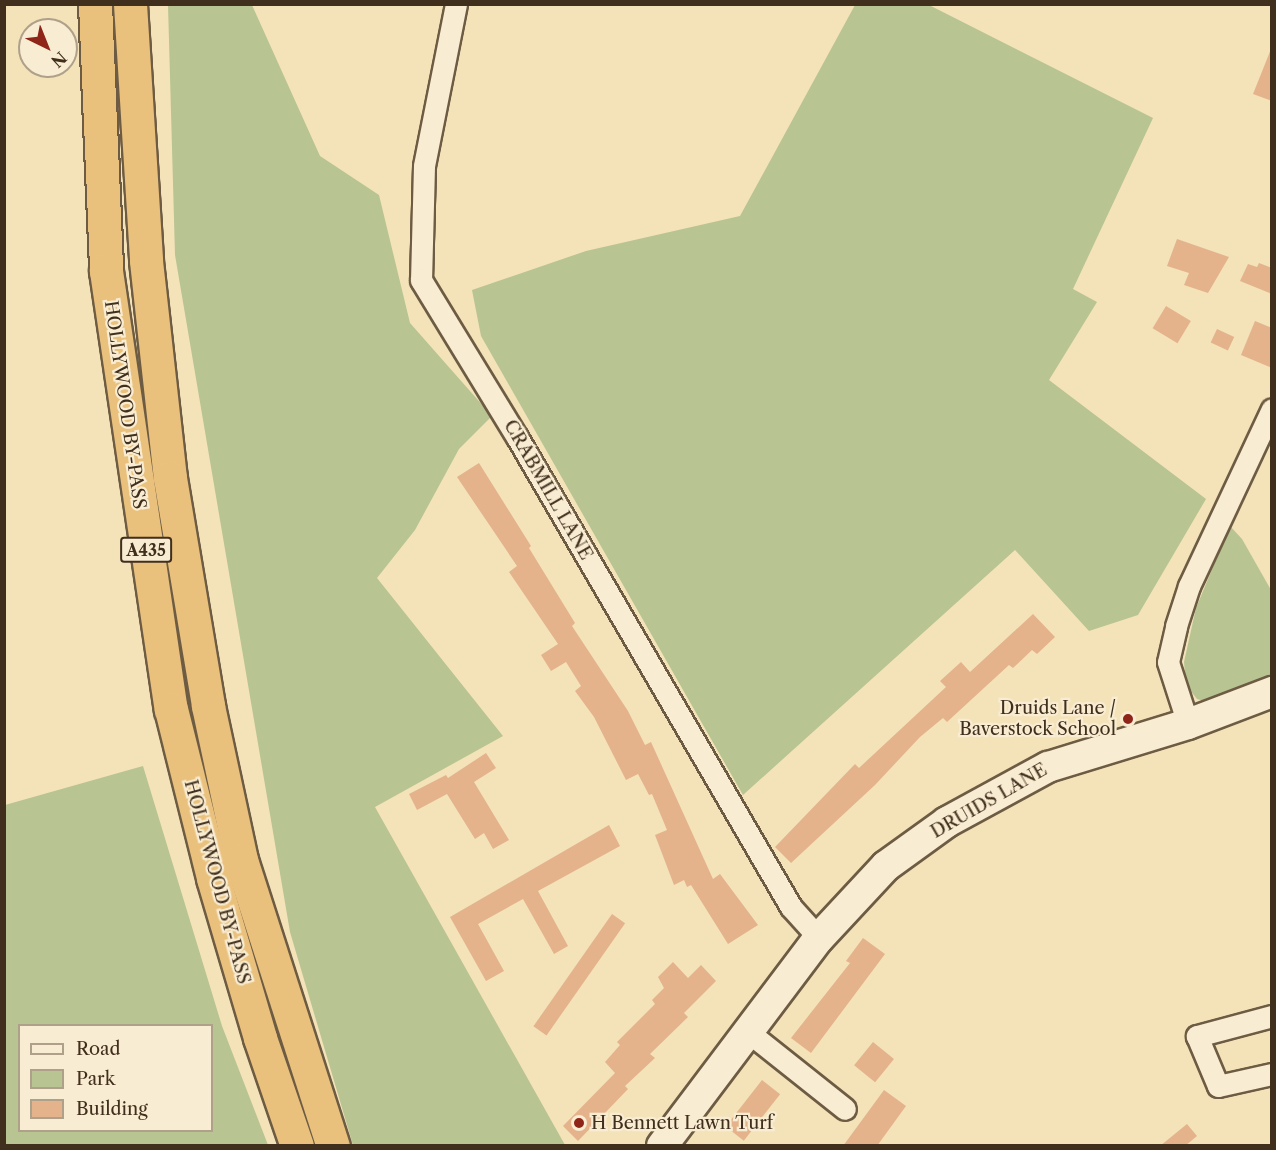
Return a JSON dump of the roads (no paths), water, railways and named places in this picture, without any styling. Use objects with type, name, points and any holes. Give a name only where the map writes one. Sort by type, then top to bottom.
[{"type":"highway","name":"HOLLYWOOD BY-PASS","points":[[95,4],[106,271],[171,709],[213,878],[260,1038],[297,1146]]},
{"type":"highway","name":"HOLLYWOOD BY-PASS","points":[[130,4],[146,261],[170,478],[208,706],[241,860],[333,1146]]},
{"type":"street","name":"CRABMILL LANE","points":[[456,4],[424,166],[421,280],[517,437],[791,908],[819,938]]},
{"type":"street","points":[[1188,724],[1168,662],[1176,626],[1189,586],[1271,410]]},
{"type":"street","name":"DRUIDS LANE","points":[[662,1146],[819,938],[886,866],[947,822],[1048,766],[1188,724],[1272,692]]},
{"type":"street","points":[[1272,1016],[1197,1036],[1218,1086],[1272,1074]]},
{"type":"street","points":[[747,1031],[845,1109]]},
{"type":"place","name":"Druids Lane / Baverstock School","points":[[1128,719]]},
{"type":"place","name":"H Bennett Lawn Turf","points":[[579,1123]]}]
